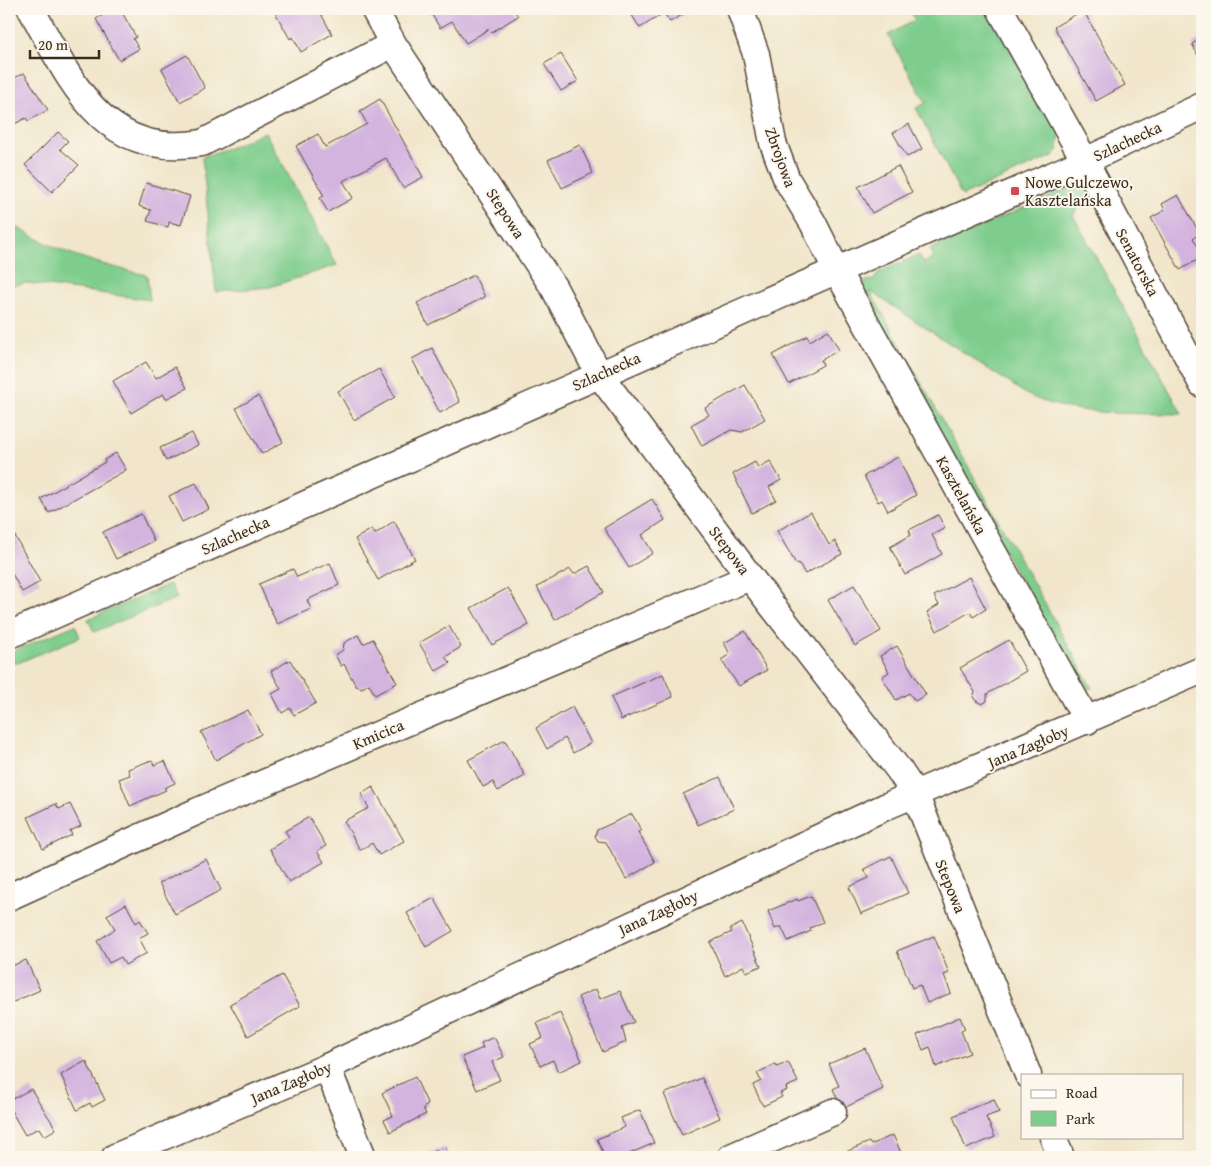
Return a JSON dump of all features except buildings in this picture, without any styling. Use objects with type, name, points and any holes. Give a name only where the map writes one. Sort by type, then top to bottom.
[{"type":"street","points":[[31,9],[76,88],[102,118],[121,132],[148,142],[178,148],[202,143],[393,44]]},
{"type":"street","name":"Stepowa","points":[[374,9],[393,44],[554,288],[599,374],[750,577],[899,770],[915,794],[1028,1074]]},
{"type":"street","name":"Zbrojowa","points":[[740,9],[748,24],[756,54],[772,143],[787,180],[814,224],[836,269]]},
{"type":"street","name":"Senatorska","points":[[1000,9],[1085,161],[1202,384]]},
{"type":"street","name":"Szlachecka","points":[[9,635],[836,269],[1085,161],[1202,106]]},
{"type":"street","name":"Kasztelańska","points":[[836,269],[1087,721]]},
{"type":"street","name":"Kmicica","points":[[9,897],[198,811],[750,577]]},
{"type":"street","name":"Jana Zagłoby","points":[[115,1157],[327,1067],[915,794],[1202,670]]},
{"type":"street","points":[[327,1067],[363,1157]]},
{"type":"street","points":[[731,1157],[833,1112]]},
{"type":"street","points":[[1053,1138],[1061,1157]]},
{"type":"green space","points":[[909,9],[989,9],[1060,133],[1058,151],[1053,156],[962,196],[916,108],[926,103],[888,35],[915,20]]},
{"type":"green space","points":[[265,132],[337,265],[270,287],[216,292],[202,157],[234,146]]},
{"type":"green space","points":[[1071,187],[1089,192],[1073,215],[1182,414],[1102,412],[1062,407],[1043,401],[1026,394],[870,291],[1092,688],[1081,690],[859,288],[866,281],[874,280],[879,272],[919,255],[924,263],[934,258],[930,249]]},
{"type":"green space","points":[[9,222],[59,249],[93,261],[147,275],[150,300],[27,283],[9,286],[9,258],[15,257],[9,243]]},
{"type":"green space","points":[[170,584],[177,598],[94,632],[88,619]]},
{"type":"green space","points":[[75,625],[80,637],[15,664],[9,653]]},
{"type":"place","name":"Nowe Gulczewo, Kasztelańska","points":[[1015,191]]}]
